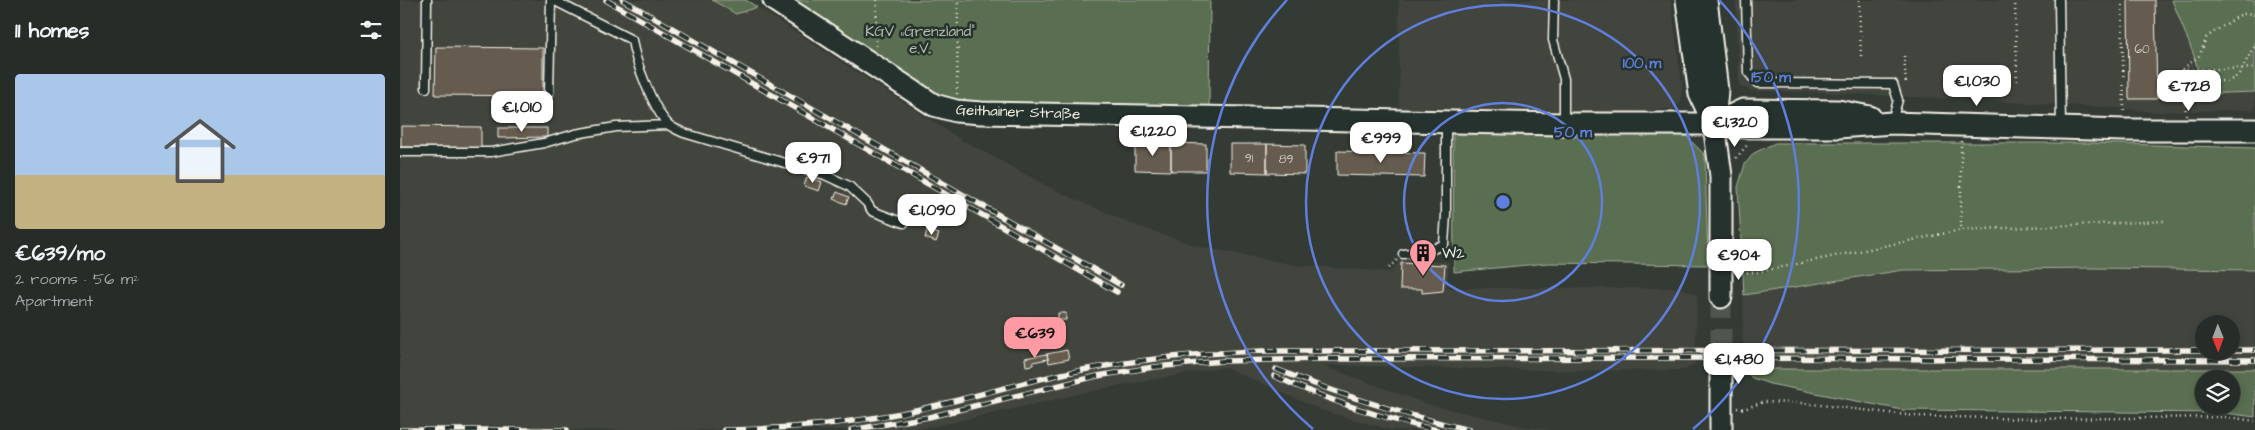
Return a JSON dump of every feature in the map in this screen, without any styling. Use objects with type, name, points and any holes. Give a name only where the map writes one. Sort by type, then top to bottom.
[{"type":"street","name":"Geithainer Straße","points":[[774,0],[934,105],[956,111],[1564,124],[1714,124],[1743,110],[1838,111],[1892,123],[2124,130],[2255,130]]},
{"type":"street","points":[[1687,0],[1700,94],[1714,124]]},
{"type":"street","points":[[1706,0],[1717,90],[1714,124],[1720,176],[1720,297]]},
{"type":"street","points":[[1721,364],[1721,430]]},
{"type":"lane","points":[[426,88],[427,0]]},
{"type":"lane","points":[[549,92],[552,0],[632,40],[640,72],[668,125]]},
{"type":"lane","points":[[1554,0],[1553,40],[1564,79],[1564,124]]},
{"type":"lane","points":[[1746,0],[1748,72],[1757,83],[1893,84],[1898,100],[1892,123]]},
{"type":"lane","points":[[2059,0],[2061,127]]},
{"type":"lane","points":[[1403,254],[1429,251],[1444,244],[1446,215],[1446,121]]},
{"type":"lane","points":[[400,152],[491,152],[544,143],[575,134],[616,127],[668,125],[684,133],[825,175],[849,186],[867,203],[872,211],[904,223]]},
{"type":"path","points":[[876,66],[877,0]]},
{"type":"path","points":[[956,111],[958,0]]},
{"type":"path","points":[[1859,0],[1861,56]]},
{"type":"path","points":[[2015,0],[2017,83]]},
{"type":"path","points":[[2122,0],[2124,130]]},
{"type":"path","points":[[2182,70],[2200,55],[2206,38],[2211,34],[2240,16],[2247,13],[2255,15]]},
{"type":"path","points":[[2201,70],[2211,80],[2229,82],[2239,76],[2255,46]]},
{"type":"path","points":[[1904,56],[1906,84]]},
{"type":"path","points":[[2182,70],[2255,68]]},
{"type":"path","points":[[2182,70],[2186,130]]},
{"type":"path","points":[[1961,124],[1961,230]]},
{"type":"path","points":[[1720,176],[1751,140]]},
{"type":"path","points":[[1720,273],[1758,272],[1961,230],[2165,221]]},
{"type":"path","points":[[1721,407],[1744,409],[1762,402],[1802,403],[1915,416],[2032,419],[2227,417],[2255,420]]},
{"type":"shaded area","points":[[400,0],[712,0],[736,14],[757,7],[958,138],[1053,189],[1134,225],[1197,246],[1295,265],[1390,272],[1403,258],[1449,262],[1447,288],[1682,288],[1697,295],[1695,364],[1685,370],[1578,371],[1321,365],[1427,404],[1526,427],[1554,430],[1391,430],[1323,411],[1225,367],[1111,387],[936,426],[906,430],[400,430]]},
{"type":"shaded area","points":[[1399,0],[1671,0],[1682,85],[1681,102],[1675,108],[1622,113],[1399,108]]},
{"type":"shaded area","points":[[1736,0],[2255,0],[2255,110],[2154,112],[2119,108],[1820,92],[1752,91],[1739,86]]},
{"type":"shaded area","points":[[2255,222],[2255,383],[2240,380],[2240,370],[2195,370],[2195,379],[1752,378],[1742,367],[1744,278]]},
{"type":"green space","points":[[712,0],[746,0],[757,7],[736,14]]},
{"type":"green space","name":"KGV „Grenzland“ e.V.","points":[[785,0],[1210,0],[1209,106],[959,105],[931,93]]},
{"type":"green space","points":[[2172,0],[2255,0],[2255,92],[2198,94],[2197,66]]},
{"type":"green space","points":[[1453,125],[1679,129],[1705,155],[1708,265],[1548,263],[1454,272]]},
{"type":"green space","points":[[1775,143],[2085,143],[2255,148],[2255,270],[2094,268],[1903,270],[1744,295],[1738,187],[1745,164],[1754,153]]},
{"type":"green space","points":[[1742,367],[1764,369],[2255,369],[2255,417],[2240,415],[2240,370],[2195,370],[2195,413],[1902,410],[1770,384],[1752,378]]},
{"type":"building","points":[[2128,0],[2155,0],[2157,99],[2129,99]]},
{"type":"building","points":[[436,47],[543,48],[543,96],[435,95]]},
{"type":"building","points":[[401,126],[481,127],[481,148],[401,147]]},
{"type":"building","points":[[498,128],[547,128],[547,137],[498,138]]},
{"type":"building","points":[[1135,143],[1171,143],[1171,171],[1135,170]]},
{"type":"building","points":[[1171,143],[1206,144],[1206,171],[1171,171]]},
{"type":"building","points":[[1230,144],[1267,144],[1267,173],[1230,172]]},
{"type":"building","points":[[1267,144],[1305,145],[1305,174],[1267,173]]},
{"type":"building","points":[[1337,151],[1425,153],[1424,177],[1337,175]]},
{"type":"building","points":[[807,177],[822,182],[819,191],[804,186]]},
{"type":"building","points":[[837,192],[849,197],[846,204],[834,199]]},
{"type":"building","points":[[927,230],[939,234],[936,242],[925,238]]},
{"type":"building","name":"W2","points":[[1401,263],[1445,265],[1443,291],[1422,293],[1422,289],[1400,289]]},
{"type":"building","points":[[1058,313],[1066,313],[1066,320],[1058,320]]},
{"type":"building","points":[[1067,350],[1069,359],[1049,363],[1047,354]]},
{"type":"building","points":[[1047,354],[1048,359],[1033,362],[1033,365],[1026,366],[1025,358]]},
{"type":"tunnel","points":[[1721,297],[1721,364]]},
{"type":"railway","points":[[606,0],[1117,292]]},
{"type":"railway","points":[[623,0],[1121,285]]},
{"type":"railway","points":[[724,430],[807,426],[869,418],[935,406],[1091,368],[1188,355],[1237,352],[2195,350]]},
{"type":"railway","points":[[2240,350],[2255,350]]},
{"type":"railway","points":[[851,430],[929,417],[1097,376],[1154,367],[1223,361],[1672,358],[2255,360]]},
{"type":"railway","points":[[1276,369],[1371,403],[1469,430]]},
{"type":"railway","points":[[1274,376],[1354,408],[1437,430]]},
{"type":"railway","points":[[400,430],[567,430]]},
{"type":"place","name":"W2","points":[[1423,277]]}]
